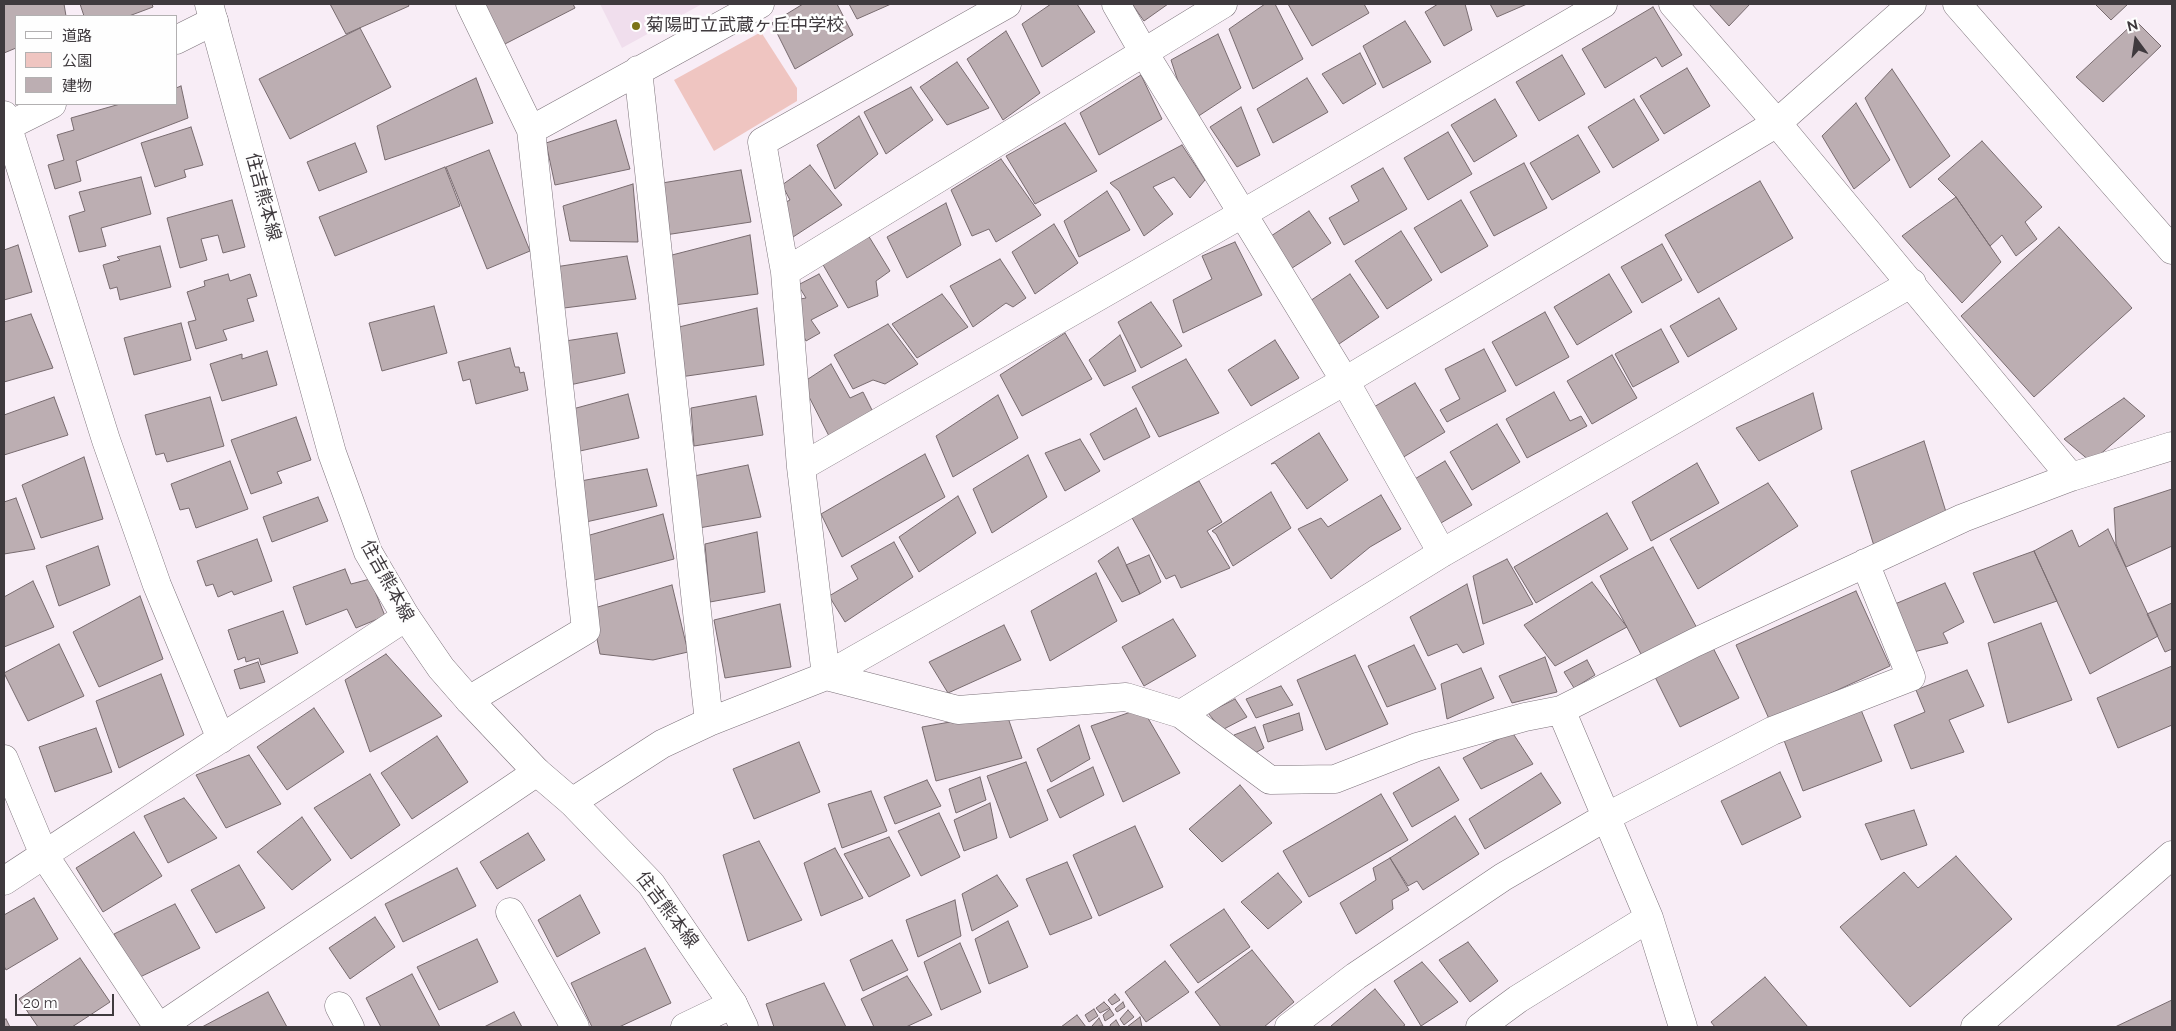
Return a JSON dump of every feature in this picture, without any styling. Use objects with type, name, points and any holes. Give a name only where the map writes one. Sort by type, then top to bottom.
[{"type":"street","points":[[469,700],[586,630],[531,130],[470,4]]},
{"type":"street","points":[[531,130],[760,4]]},
{"type":"street","points":[[826,676],[801,467],[785,272],[762,142],[1007,4]]},
{"type":"street","points":[[1116,4],[1345,381],[1442,553]]},
{"type":"street","points":[[785,272],[1143,51],[1223,4]]},
{"type":"street","points":[[801,467],[1603,4]]},
{"type":"street","points":[[1673,4],[1777,123],[1912,283],[2071,477]]},
{"type":"street","points":[[572,802],[662,744],[709,722],[826,676],[1345,381],[1777,123],[1912,4]]},
{"type":"street","points":[[1957,4],[2172,250]]},
{"type":"street","points":[[178,38],[212,12]]},
{"type":"street","name":"住吉熊本線","points":[[212,12],[332,453],[368,552],[406,617],[441,668],[538,772],[572,802],[652,884],[738,1015]]},
{"type":"street","points":[[638,70],[709,722]]},
{"type":"street","points":[[50,105],[5,123],[106,440],[157,585],[221,739]]},
{"type":"street","points":[[1181,714],[1442,553],[1912,283]]},
{"type":"street","points":[[826,676],[958,710],[1126,697],[1181,714],[1270,780],[1335,779],[1417,747],[1525,717],[1561,710],[1694,644],[1963,518],[2071,477],[2172,446]]},
{"type":"street","points":[[1289,1027],[1356,976],[1503,877],[1606,817],[1772,731],[1911,677],[1865,563]]},
{"type":"street","points":[[4,881],[406,617]]},
{"type":"street","points":[[1561,710],[1649,918],[1683,1027]]},
{"type":"street","points":[[4,759],[44,856],[159,1027],[538,772]]},
{"type":"street","points":[[1975,1027],[2172,855]]},
{"type":"street","points":[[510,912],[574,1027]]},
{"type":"street","points":[[1480,1027],[1518,999],[1649,918]]},
{"type":"street","points":[[685,1027],[738,1015]]},
{"type":"shaded area","name":"菊陽町立武蔵ヶ丘中学校","points":[[600,4],[702,4],[622,48]]},
{"type":"green space","points":[[761,32],[797,88],[797,101],[714,151],[674,80]]},
{"type":"building","points":[[4,4],[64,4],[66,15],[15,15],[15,48],[4,53]]},
{"type":"building","points":[[80,4],[152,4],[153,7],[132,15],[84,15]]},
{"type":"building","points":[[330,4],[408,4],[409,6],[346,34]]},
{"type":"building","points":[[481,4],[573,4],[575,8],[503,45]]},
{"type":"building","points":[[803,4],[837,4],[853,35],[795,69],[772,23]]},
{"type":"building","points":[[849,4],[891,4],[857,19]]},
{"type":"building","points":[[1051,4],[1077,4],[1095,32],[1042,67],[1022,24]]},
{"type":"building","points":[[1132,4],[1168,4],[1144,21]]},
{"type":"building","points":[[1265,4],[1275,4],[1303,59],[1253,89],[1229,29]]},
{"type":"building","points":[[1288,4],[1364,4],[1369,13],[1312,46]]},
{"type":"building","points":[[1438,4],[1465,4],[1472,30],[1444,46],[1425,12]]},
{"type":"building","points":[[1490,4],[1527,4],[1497,17]]},
{"type":"building","points":[[1709,4],[1750,4],[1729,26]]},
{"type":"building","points":[[2095,4],[2128,4],[2111,20]]},
{"type":"building","points":[[1653,7],[1682,55],[1662,67],[1656,57],[1605,88],[1582,49]]},
{"type":"building","points":[[1405,21],[1431,62],[1383,88],[1363,46]]},
{"type":"building","points":[[2136,21],[2161,46],[2103,102],[2076,77]]},
{"type":"building","points":[[360,28],[391,87],[290,139],[259,79]]},
{"type":"building","points":[[1006,31],[1040,93],[1003,120],[967,59]]},
{"type":"building","points":[[1218,34],[1241,88],[1191,121],[1171,60]]},
{"type":"building","points":[[1360,53],[1376,84],[1343,104],[1322,74]]},
{"type":"building","points":[[1562,55],[1585,94],[1539,121],[1516,82]]},
{"type":"building","points":[[957,62],[989,108],[947,125],[920,87]]},
{"type":"building","points":[[1687,68],[1710,106],[1664,134],[1640,96]]},
{"type":"building","points":[[1892,69],[1950,156],[1910,188],[1865,98]]},
{"type":"building","points":[[1141,75],[1162,119],[1099,155],[1080,113]]},
{"type":"building","points":[[476,78],[493,123],[385,160],[377,126]]},
{"type":"building","points":[[1307,78],[1328,112],[1273,143],[1257,109]]},
{"type":"building","points":[[181,86],[188,118],[76,161],[81,181],[55,189],[48,165],[64,160],[57,135],[74,130],[71,118],[116,105],[178,105],[178,87]]},
{"type":"building","points":[[911,87],[933,120],[886,154],[864,112]]},
{"type":"building","points":[[1495,99],[1517,136],[1474,162],[1451,125]]},
{"type":"building","points":[[1634,99],[1659,140],[1613,168],[1588,127]]},
{"type":"building","points":[[1856,103],[1890,160],[1854,189],[1822,136]]},
{"type":"building","points":[[1241,107],[1260,155],[1237,167],[1210,127]]},
{"type":"building","points":[[859,116],[878,154],[835,189],[817,145]]},
{"type":"building","points":[[616,120],[630,169],[555,185],[546,143]]},
{"type":"building","points":[[1065,123],[1097,171],[1035,204],[1006,156]]},
{"type":"building","points":[[191,127],[203,165],[184,170],[186,177],[155,187],[141,143]]},
{"type":"building","points":[[1448,132],[1472,174],[1428,200],[1404,158]]},
{"type":"building","points":[[1578,135],[1600,172],[1552,200],[1530,163]]},
{"type":"building","points":[[1982,141],[2042,207],[2025,222],[2037,239],[2016,256],[2002,235],[1990,246],[1956,197],[1938,179]]},
{"type":"building","points":[[355,143],[367,172],[319,191],[307,162]]},
{"type":"building","points":[[1182,145],[1205,180],[1190,198],[1174,177],[1153,187],[1173,214],[1144,236],[1119,191],[1110,183]]},
{"type":"building","points":[[489,150],[530,251],[487,269],[446,167]]},
{"type":"building","points":[[1001,159],[1041,215],[996,242],[989,229],[972,236],[951,190]]},
{"type":"building","points":[[1524,163],[1547,208],[1494,236],[1470,192]]},
{"type":"building","points":[[810,165],[842,205],[790,239],[780,205],[790,200],[782,185]]},
{"type":"building","points":[[445,167],[460,206],[335,256],[319,217]]},
{"type":"building","points":[[1383,168],[1407,209],[1344,245],[1329,218],[1359,201],[1351,186]]},
{"type":"building","points":[[741,170],[751,222],[665,235],[656,184]]},
{"type":"building","points":[[141,177],[151,214],[101,228],[106,246],[79,252],[69,216],[85,211],[79,192]]},
{"type":"building","points":[[1760,181],[1793,238],[1698,293],[1665,235]]},
{"type":"building","points":[[633,184],[638,242],[570,241],[563,206]]},
{"type":"building","points":[[1107,191],[1130,230],[1079,257],[1064,221]]},
{"type":"building","points":[[1956,197],[2001,262],[1962,303],[1902,236]]},
{"type":"building","points":[[232,200],[245,247],[223,253],[218,235],[201,239],[207,260],[180,268],[167,218]]},
{"type":"building","points":[[1461,200],[1488,246],[1441,273],[1414,228]]},
{"type":"building","points":[[946,203],[961,245],[907,278],[887,237]]},
{"type":"building","points":[[1309,211],[1331,243],[1289,270],[1268,238]]},
{"type":"building","points":[[1054,224],[1078,263],[1035,294],[1012,252]]},
{"type":"building","points":[[2059,227],[2132,308],[2034,397],[1961,316]]},
{"type":"building","points":[[1401,231],[1432,280],[1387,309],[1355,261]]},
{"type":"building","points":[[750,235],[758,294],[674,305],[672,255]]},
{"type":"building","points":[[868,235],[890,271],[876,281],[878,296],[848,308],[822,263]]},
{"type":"building","points":[[1235,242],[1262,295],[1183,333],[1173,300],[1212,279],[1202,256]]},
{"type":"building","points":[[1662,244],[1682,280],[1642,303],[1621,267]]},
{"type":"building","points":[[18,245],[32,292],[4,300],[4,250]]},
{"type":"building","points":[[160,246],[171,287],[120,300],[117,287],[110,289],[103,265],[120,260],[117,257]]},
{"type":"building","points":[[627,256],[636,299],[564,308],[555,267]]},
{"type":"building","points":[[1000,259],[1026,298],[1013,307],[1006,303],[973,327],[950,286]]},
{"type":"building","points":[[228,274],[230,281],[250,274],[257,296],[247,299],[254,321],[223,330],[227,340],[196,349],[188,322],[196,320],[187,292],[205,286],[204,281]]},
{"type":"building","points":[[819,274],[838,306],[811,320],[820,333],[806,341],[794,315],[794,300],[806,298],[798,285]]},
{"type":"building","points":[[1350,274],[1379,317],[1333,348],[1304,305]]},
{"type":"building","points":[[1609,274],[1632,312],[1577,345],[1554,307]]},
{"type":"building","points":[[942,294],[968,327],[917,358],[892,324]]},
{"type":"building","points":[[1719,298],[1737,329],[1688,357],[1670,326]]},
{"type":"building","points":[[1151,302],[1182,346],[1141,368],[1118,322]]},
{"type":"building","points":[[434,306],[447,353],[382,371],[369,323]]},
{"type":"building","points":[[757,308],[764,365],[680,377],[679,327]]},
{"type":"building","points":[[1545,312],[1569,357],[1516,386],[1492,342]]},
{"type":"building","points":[[31,314],[53,368],[4,382],[4,322]]},
{"type":"building","points":[[181,323],[191,360],[134,375],[124,338]]},
{"type":"building","points":[[888,324],[918,364],[885,384],[873,380],[853,389],[834,355]]},
{"type":"building","points":[[1661,329],[1679,362],[1633,387],[1615,354]]},
{"type":"building","points":[[617,333],[625,373],[565,386],[559,342]]},
{"type":"building","points":[[1065,333],[1092,379],[1022,416],[1000,375]]},
{"type":"building","points":[[1120,335],[1136,371],[1104,386],[1089,360]]},
{"type":"building","points":[[1275,340],[1299,378],[1251,406],[1228,370]]},
{"type":"building","points":[[510,348],[515,367],[519,367],[520,373],[524,372],[528,390],[476,404],[470,379],[463,381],[458,362]]},
{"type":"building","points":[[1484,349],[1506,391],[1447,422],[1440,410],[1460,399],[1445,369]]},
{"type":"building","points":[[267,351],[277,385],[222,401],[210,364],[242,354],[242,359]]},
{"type":"building","points":[[1612,355],[1637,398],[1592,424],[1567,381]]},
{"type":"building","points":[[1186,359],[1219,413],[1159,437],[1132,387]]},
{"type":"building","points":[[831,364],[850,398],[863,392],[873,412],[830,438],[802,383]]},
{"type":"building","points":[[1415,383],[1445,432],[1397,461],[1367,411]]},
{"type":"building","points":[[1554,392],[1570,421],[1581,416],[1587,426],[1527,458],[1506,419]]},
{"type":"building","points":[[1813,393],[1822,429],[1759,461],[1736,428]]},
{"type":"building","points":[[628,394],[639,438],[571,453],[569,410]]},
{"type":"building","points":[[998,395],[1018,438],[953,477],[936,436]]},
{"type":"building","points":[[756,396],[763,435],[694,446],[691,408]]},
{"type":"building","points":[[54,397],[68,435],[4,455],[4,415]]},
{"type":"building","points":[[210,397],[224,446],[167,462],[164,453],[156,455],[145,415]]},
{"type":"building","points":[[2124,398],[2145,416],[2091,462],[2064,439]]},
{"type":"building","points":[[1136,408],[1150,437],[1104,460],[1090,434]]},
{"type":"building","points":[[296,417],[311,460],[277,472],[282,483],[251,494],[231,440]]},
{"type":"building","points":[[1497,424],[1520,462],[1472,490],[1450,452]]},
{"type":"building","points":[[1319,433],[1348,480],[1307,509],[1275,463],[1271,464]]},
{"type":"building","points":[[1080,439],[1100,471],[1065,491],[1045,453]]},
{"type":"building","points":[[1924,441],[1946,512],[1874,546],[1851,471]]},
{"type":"building","points":[[925,454],[945,497],[842,557],[821,514]]},
{"type":"building","points":[[1028,455],[1047,497],[992,533],[973,489]]},
{"type":"building","points":[[84,457],[103,519],[41,538],[22,485]]},
{"type":"building","points":[[230,461],[248,509],[196,528],[189,508],[180,510],[171,484]]},
{"type":"building","points":[[1445,461],[1472,505],[1434,527],[1408,483]]},
{"type":"building","points":[[1697,463],[1719,503],[1651,541],[1632,502]]},
{"type":"building","points":[[748,465],[761,517],[699,528],[694,476]]},
{"type":"building","points":[[647,469],[657,506],[586,522],[575,482]]},
{"type":"building","points":[[1199,481],[1222,522],[1207,531],[1230,568],[1181,588],[1175,575],[1166,579],[1131,516]]},
{"type":"building","points":[[1768,483],[1798,526],[1698,589],[1670,539]]},
{"type":"building","points":[[2172,489],[2172,546],[2126,567],[2116,544],[2114,508]]},
{"type":"building","points":[[1271,492],[1291,528],[1233,566],[1216,534],[1212,531]]},
{"type":"building","points":[[1381,495],[1401,529],[1370,547],[1331,579],[1298,529],[1321,518],[1328,527]]},
{"type":"building","points":[[958,496],[976,533],[919,572],[899,537]]},
{"type":"building","points":[[318,497],[328,521],[272,542],[263,517]]},
{"type":"building","points":[[16,498],[35,549],[4,554],[4,502]]},
{"type":"building","points":[[1607,513],[1628,549],[1536,603],[1514,567]]},
{"type":"building","points":[[663,514],[674,559],[591,581],[583,537]]},
{"type":"building","points":[[2108,529],[2158,636],[2090,674],[2034,551],[2072,530],[2079,547]]},
{"type":"building","points":[[757,532],[765,592],[710,602],[705,544]]},
{"type":"building","points":[[257,539],[272,581],[234,595],[232,591],[218,597],[213,584],[206,586],[197,561]]},
{"type":"building","points":[[894,542],[913,577],[845,622],[829,596],[858,579],[851,566]]},
{"type":"building","points":[[98,546],[110,585],[59,606],[46,566]]},
{"type":"building","points":[[1118,547],[1140,594],[1122,602],[1098,561]]},
{"type":"building","points":[[1653,547],[1698,630],[1642,656],[1600,576]]},
{"type":"building","points":[[2034,551],[2057,601],[1994,623],[1973,573]]},
{"type":"building","points":[[1149,555],[1161,582],[1140,594],[1126,565]]},
{"type":"building","points":[[1507,559],[1533,604],[1483,624],[1473,576]]},
{"type":"building","points":[[345,569],[351,584],[370,579],[385,616],[356,628],[347,609],[306,625],[293,587]]},
{"type":"building","points":[[1096,573],[1117,621],[1050,661],[1031,611]]},
{"type":"building","points":[[33,581],[54,627],[4,647],[4,597]]},
{"type":"building","points":[[1592,582],[1627,627],[1555,666],[1524,625]]},
{"type":"building","points":[[1945,583],[1964,622],[1943,633],[1948,643],[1910,653],[1883,609]]},
{"type":"building","points":[[1467,584],[1484,644],[1463,653],[1457,644],[1428,656],[1410,617]]},
{"type":"building","points":[[672,585],[688,652],[653,660],[600,654],[591,609]]},
{"type":"building","points":[[1856,591],[1890,666],[1770,721],[1736,645]]},
{"type":"building","points":[[140,596],[163,659],[99,687],[73,632]]},
{"type":"building","points":[[2172,603],[2172,649],[2165,652],[2147,614]]},
{"type":"building","points":[[780,604],[791,667],[725,678],[714,620]]},
{"type":"building","points":[[283,611],[298,653],[261,665],[259,658],[246,662],[245,657],[238,660],[228,630]]},
{"type":"building","points":[[1173,619],[1196,656],[1144,686],[1122,647]]},
{"type":"building","points":[[2041,623],[2072,700],[2008,723],[1988,643]]},
{"type":"building","points":[[1004,625],[1021,660],[948,693],[929,662]]},
{"type":"building","points":[[59,644],[84,696],[28,721],[4,673]]},
{"type":"building","points":[[1414,645],[1436,689],[1387,707],[1368,666]]},
{"type":"building","points":[[1712,646],[1739,698],[1680,727],[1654,675]]},
{"type":"building","points":[[386,654],[442,716],[370,752],[345,680]]},
{"type":"building","points":[[1355,655],[1388,724],[1326,750],[1297,680]]},
{"type":"building","points":[[1545,657],[1557,692],[1512,703],[1499,676]]},
{"type":"building","points":[[1587,660],[1595,675],[1574,688],[1564,672]]},
{"type":"building","points":[[258,662],[265,682],[240,689],[234,670]]},
{"type":"building","points":[[2172,666],[2172,725],[2118,748],[2097,698]]},
{"type":"building","points":[[1481,668],[1494,698],[1447,719],[1441,684]]},
{"type":"building","points":[[1967,670],[1984,706],[1949,720],[1964,752],[1911,769],[1894,725],[1925,712],[1916,690]]},
{"type":"building","points":[[161,674],[184,735],[119,768],[96,701]]},
{"type":"building","points":[[1281,686],[1293,705],[1256,718],[1246,699]]},
{"type":"building","points":[[1235,699],[1247,717],[1222,730],[1208,713]]},
{"type":"building","points":[[1859,705],[1882,761],[1803,791],[1782,735]]},
{"type":"building","points":[[314,708],[344,752],[287,790],[257,747]]},
{"type":"building","points":[[1142,708],[1180,773],[1123,802],[1091,726]]},
{"type":"building","points":[[1006,712],[1022,758],[936,781],[922,727]]},
{"type":"building","points":[[1299,713],[1303,730],[1268,742],[1263,725]]},
{"type":"building","points":[[1079,725],[1090,759],[1051,782],[1037,749]]},
{"type":"building","points":[[1255,727],[1264,748],[1248,757],[1234,735]]},
{"type":"building","points":[[96,728],[112,772],[55,792],[39,747]]},
{"type":"building","points":[[1512,732],[1533,764],[1481,789],[1463,758]]},
{"type":"building","points":[[437,736],[468,782],[412,819],[381,773]]},
{"type":"building","points":[[799,742],[820,792],[754,819],[733,769]]},
{"type":"building","points":[[249,755],[281,804],[226,828],[196,775]]},
{"type":"building","points":[[1026,762],[1048,820],[1010,838],[987,776]]},
{"type":"building","points":[[1093,767],[1104,795],[1060,818],[1047,790]]},
{"type":"building","points":[[1439,767],[1459,800],[1412,827],[1393,793]]},
{"type":"building","points":[[1780,772],[1801,817],[1742,845],[1721,801]]},
{"type":"building","points":[[1541,773],[1561,803],[1485,849],[1469,819]]},
{"type":"building","points":[[370,774],[400,825],[351,859],[314,808]]},
{"type":"building","points":[[980,777],[986,800],[956,813],[949,789]]},
{"type":"building","points":[[927,780],[941,806],[895,824],[884,797]]},
{"type":"building","points":[[1240,785],[1272,823],[1222,862],[1189,829]]},
{"type":"building","points":[[871,791],[887,831],[842,848],[828,804]]},
{"type":"building","points":[[1381,794],[1408,840],[1309,897],[1283,851]]},
{"type":"building","points":[[184,798],[217,838],[168,863],[144,816]]},
{"type":"building","points":[[990,803],[997,838],[964,851],[954,820]]},
{"type":"building","points":[[1914,810],[1927,845],[1881,860],[1865,824]]},
{"type":"building","points":[[939,813],[960,857],[921,876],[898,831]]},
{"type":"building","points":[[1455,816],[1479,854],[1423,890],[1417,881],[1408,886],[1390,858]]},
{"type":"building","points":[[302,817],[331,860],[292,890],[257,852]]},
{"type":"building","points":[[1135,826],[1163,887],[1099,916],[1073,855]]},
{"type":"building","points":[[134,832],[162,876],[103,912],[76,868]]},
{"type":"building","points":[[528,833],[545,860],[497,889],[480,862]]},
{"type":"building","points":[[889,837],[910,876],[869,897],[844,854]]},
{"type":"building","points":[[759,841],[802,920],[748,941],[723,855]]},
{"type":"building","points":[[835,848],[863,898],[821,916],[804,863]]},
{"type":"building","points":[[1956,856],[2012,919],[1910,1007],[1840,927],[1904,872],[1918,888]]},
{"type":"building","points":[[1390,858],[1409,890],[1392,900],[1393,909],[1356,934],[1340,903],[1376,880],[1373,868]]},
{"type":"building","points":[[1067,862],[1092,918],[1050,935],[1026,879]]},
{"type":"building","points":[[239,865],[265,908],[216,933],[191,890]]},
{"type":"building","points":[[457,868],[476,906],[403,942],[385,904]]},
{"type":"building","points":[[1278,873],[1302,902],[1268,929],[1241,902]]},
{"type":"building","points":[[997,875],[1018,906],[972,931],[962,894]]},
{"type":"building","points":[[580,895],[600,933],[557,957],[538,920]]},
{"type":"building","points":[[34,898],[58,939],[6,970],[4,966],[4,915]]},
{"type":"building","points":[[955,900],[961,936],[918,957],[906,920]]},
{"type":"building","points":[[175,904],[200,948],[138,978],[114,934]]},
{"type":"building","points":[[1224,909],[1250,947],[1198,983],[1170,945]]},
{"type":"building","points":[[375,917],[395,947],[350,979],[329,948]]},
{"type":"building","points":[[1008,921],[1028,967],[989,984],[975,939]]},
{"type":"building","points":[[477,939],[498,982],[439,1010],[417,967]]},
{"type":"building","points":[[892,940],[908,970],[863,991],[850,960]]},
{"type":"building","points":[[1468,942],[1498,981],[1470,1002],[1439,960]]},
{"type":"building","points":[[960,943],[981,992],[941,1010],[924,962]]},
{"type":"building","points":[[645,948],[671,1003],[619,1027],[592,1027],[571,983]]},
{"type":"building","points":[[1252,950],[1294,1002],[1264,1027],[1221,1027],[1195,992]]},
{"type":"building","points":[[80,958],[110,1002],[72,1027],[38,1027],[19,999]]},
{"type":"building","points":[[1165,961],[1189,992],[1146,1022],[1125,992]]},
{"type":"building","points":[[1422,962],[1458,1002],[1421,1026],[1394,981]]},
{"type":"building","points":[[412,974],[440,1027],[381,1027],[366,998]]},
{"type":"building","points":[[907,976],[932,1015],[906,1027],[874,1027],[861,999]]},
{"type":"building","points":[[1765,977],[1808,1027],[1715,1027],[1711,1022]]},
{"type":"building","points":[[824,983],[846,1027],[774,1027],[766,1004]]},
{"type":"building","points":[[1375,989],[1405,1025],[1402,1027],[1331,1026]]},
{"type":"building","points":[[268,992],[287,1027],[202,1027]]},
{"type":"building","points":[[1115,994],[1120,1000],[1112,1005],[1108,1000]]},
{"type":"building","points":[[2172,1000],[2172,1027],[2115,1027]]},
{"type":"building","points":[[1104,1002],[1110,1008],[1100,1013],[1096,1008]]},
{"type":"building","points":[[1123,1002],[1125,1007],[1117,1012],[1115,1009]]},
{"type":"building","points":[[1094,1009],[1098,1016],[1089,1022],[1085,1015]]},
{"type":"building","points":[[1110,1009],[1114,1015],[1105,1021],[1103,1015]]},
{"type":"building","points":[[1128,1010],[1134,1017],[1124,1025],[1120,1019]]},
{"type":"building","points":[[514,1012],[522,1027],[484,1027]]},
{"type":"building","points":[[1077,1015],[1086,1027],[1061,1027]]},
{"type":"building","points":[[1140,1017],[1142,1027],[1127,1027]]},
{"type":"building","points":[[1099,1018],[1103,1026],[1092,1027],[1092,1026]]},
{"type":"building","points":[[6,1019],[10,1027],[4,1027],[4,1020]]},
{"type":"building","points":[[1116,1020],[1120,1027],[1111,1027],[1110,1025]]},
{"type":"place","name":"菊陽町立武蔵ヶ丘中学校","points":[[636,26]]}]
